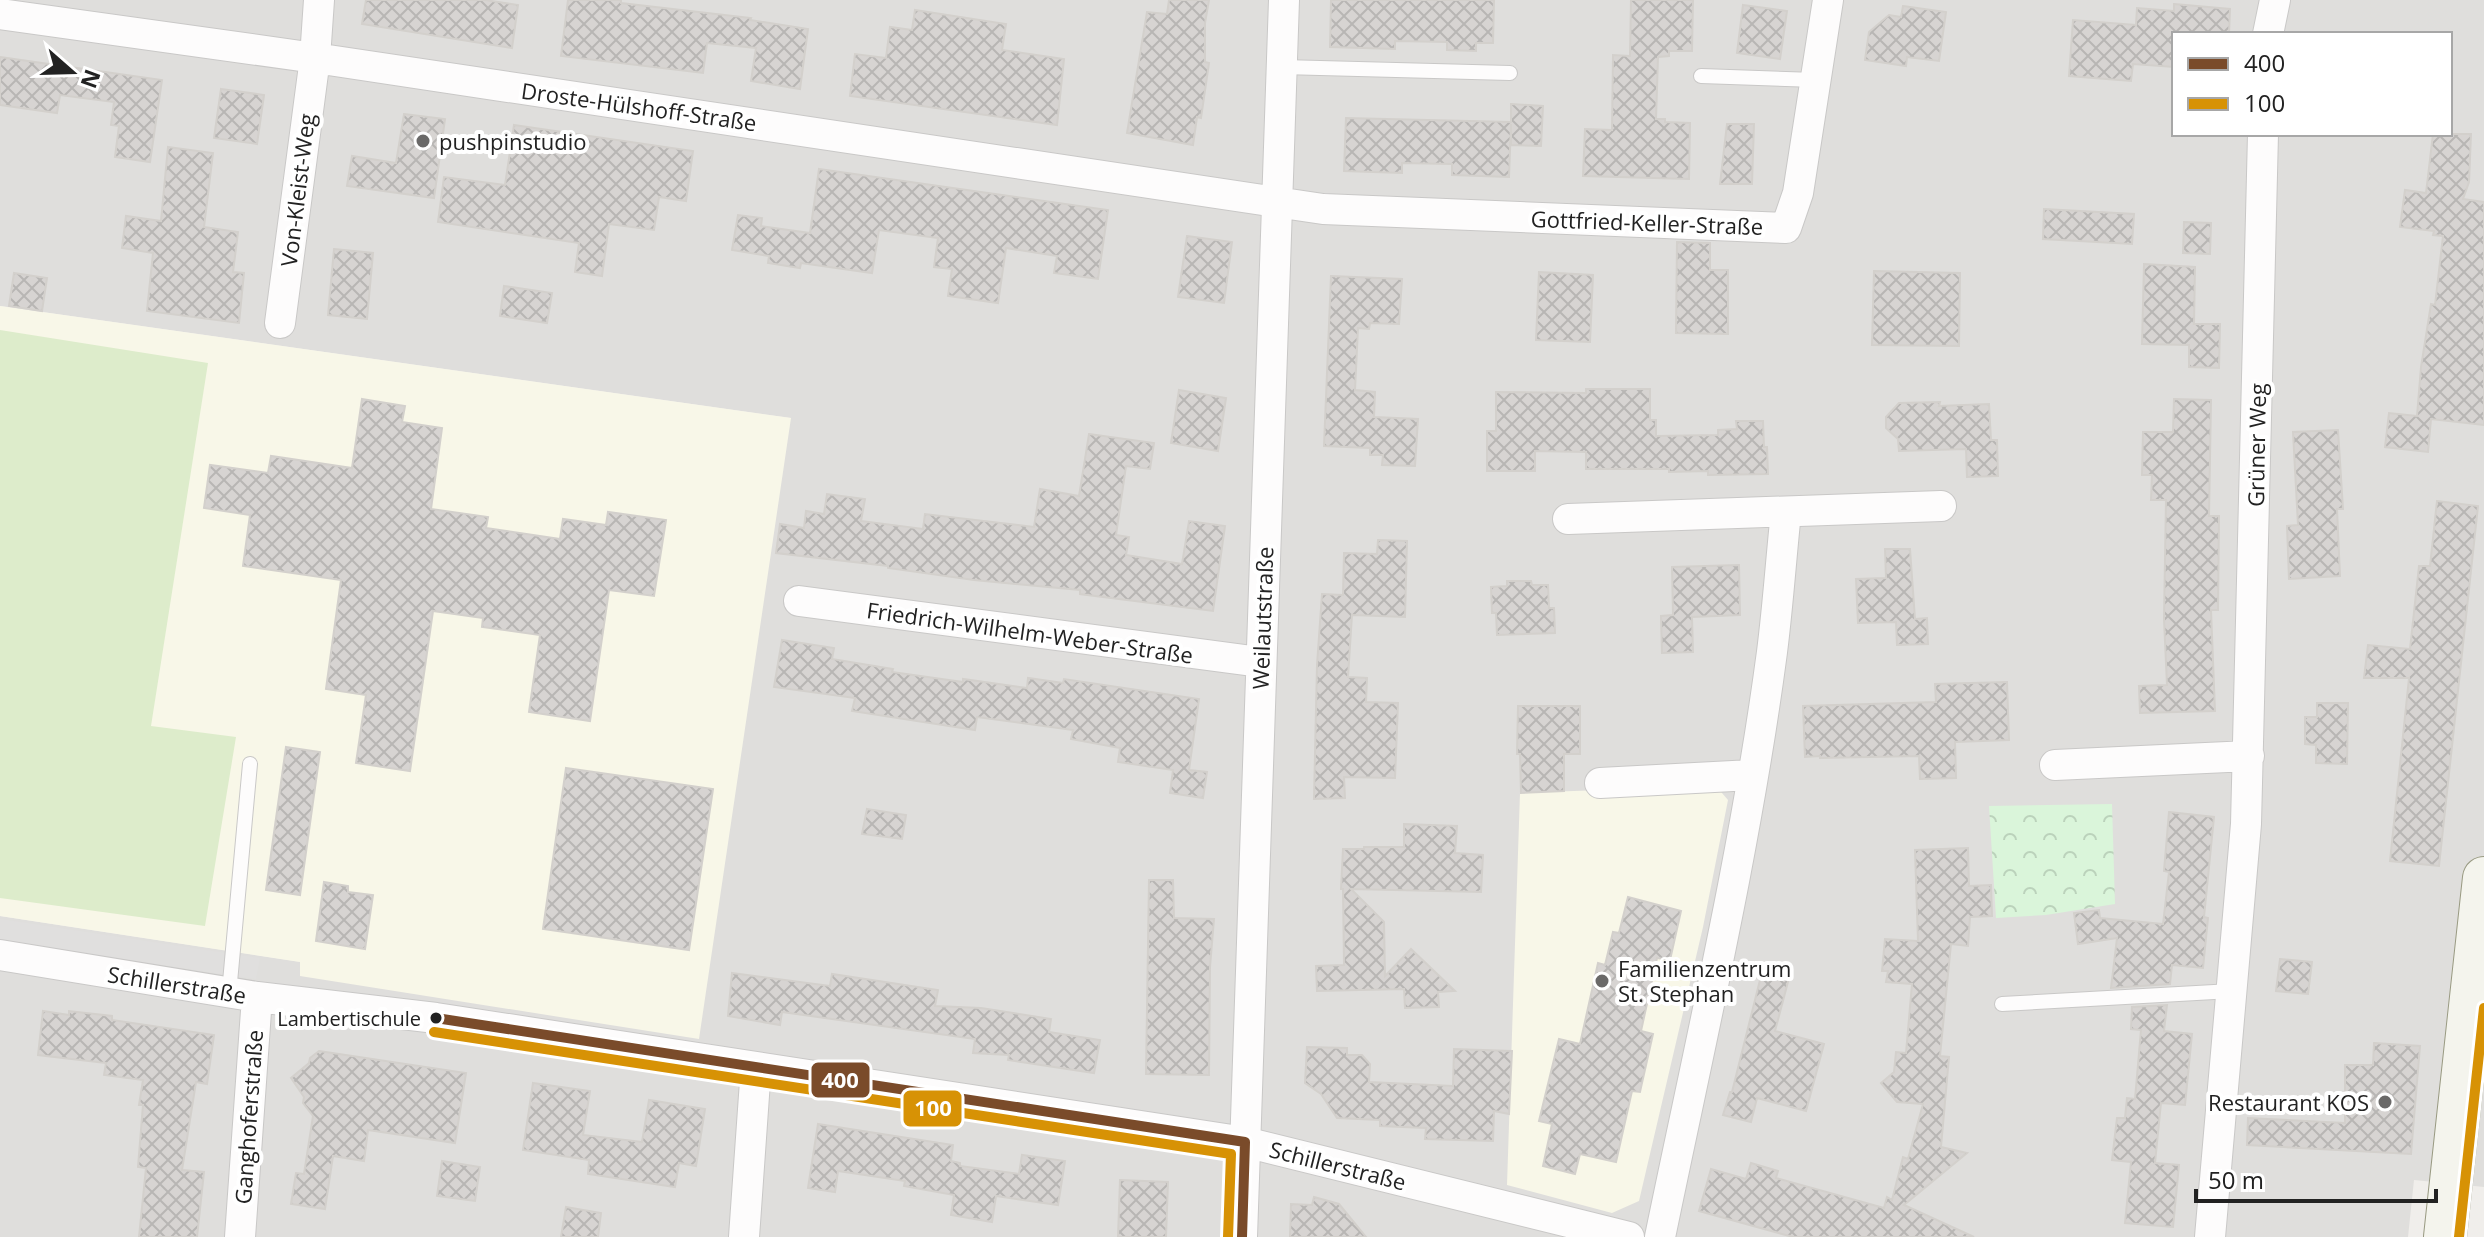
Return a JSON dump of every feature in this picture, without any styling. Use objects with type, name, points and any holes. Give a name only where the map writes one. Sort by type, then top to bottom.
[{"type":"main road","points":[[2445,1237],[2479,975],[2484,878]]},
{"type":"street","name":"Von-Kleist-Weg","points":[[280,323],[315,58],[319,0]]},
{"type":"street","name":"Weilautstraße","points":[[1242,1237],[1284,0]]},
{"type":"street","name":"Gottfried-Keller-Straße","points":[[1277,201],[1323,209],[1786,228],[1798,193],[1828,0]]},
{"type":"street","points":[[2268,32],[2275,0]]},
{"type":"street","name":"Droste-Hülshoff-Straße","points":[[0,14],[1277,201]]},
{"type":"street","name":"Grüner Weg","points":[[2210,1237],[2246,824],[2263,136]]},
{"type":"street","points":[[1568,519],[1941,506]]},
{"type":"street","points":[[1660,1237],[1752,775],[1772,651],[1786,512]]},
{"type":"street","name":"Friedrich-Wilhelm-Weber-Straße","points":[[799,601],[1260,662]]},
{"type":"street","points":[[2055,765],[2249,756]]},
{"type":"street","points":[[1600,783],[1752,775]]},
{"type":"street","name":"Schillerstraße","points":[[0,955],[243,995],[436,1018],[1245,1142],[1629,1237]]},
{"type":"street","name":"Ganghoferstraße","points":[[240,1237],[243,995]]},
{"type":"street","points":[[744,1237],[756,1067]]},
{"type":"lane","points":[[1282,67],[1510,73]]},
{"type":"lane","points":[[1701,76],[1816,80]]},
{"type":"lane","points":[[243,995],[250,764]]},
{"type":"lane","points":[[2002,1004],[2232,991]]},
{"type":"shaded area","points":[[0,0],[2484,0],[2484,1187],[2414,1180],[2408,1237],[0,1237],[0,916],[301,962],[300,976],[791,418],[0,306]]},
{"type":"shaded area","name":"Lambertischule","points":[[0,306],[791,418],[699,1039],[300,976],[300,962],[0,916]]},
{"type":"shaded area","name":"Familienzentrum St. Stephan","points":[[1716,786],[1728,800],[1703,927],[1639,1201],[1612,1213],[1507,1185],[1520,793]]},
{"type":"shaded area","points":[[0,919],[260,958],[256,979],[0,941]]},
{"type":"green space","points":[[0,330],[208,363],[151,726],[236,737],[205,926],[0,898]]},
{"type":"green space","points":[[2112,804],[2115,904],[2046,915],[1996,918],[1989,806]]},
{"type":"building","points":[[366,0],[485,0],[518,5],[512,48],[362,24]]},
{"type":"building","points":[[568,0],[621,0],[621,3],[751,18],[808,29],[800,89],[751,81],[756,48],[707,43],[703,73],[561,56]]},
{"type":"building","points":[[1169,0],[1209,0],[1205,23],[1205,62],[1209,63],[1201,118],[1197,117],[1193,145],[1127,133],[1147,12],[1167,14]]},
{"type":"building","points":[[1331,0],[1494,0],[1493,43],[1476,43],[1476,51],[1447,50],[1447,42],[1395,41],[1395,49],[1330,47]]},
{"type":"building","points":[[1631,0],[1693,0],[1692,51],[1669,51],[1669,56],[1658,57],[1656,119],[1690,123],[1689,179],[1583,176],[1585,129],[1612,130],[1613,55],[1630,56]]},
{"type":"building","points":[[2174,4],[2230,9],[2229,32],[2172,32],[2172,67],[2133,64],[2131,81],[2069,76],[2073,20],[2136,25],[2137,8],[2174,11]]},
{"type":"building","points":[[1743,5],[1787,11],[1780,59],[1737,53]]},
{"type":"building","points":[[1903,6],[1946,12],[1939,61],[1907,57],[1906,66],[1865,60],[1869,32],[1889,15],[1901,17]]},
{"type":"building","points":[[915,10],[1006,24],[1002,50],[1064,59],[1057,125],[850,96],[855,54],[886,58],[890,27],[912,30]]},
{"type":"building","points":[[0,57],[162,80],[150,162],[115,157],[119,126],[111,125],[114,102],[60,95],[57,113],[0,105]]},
{"type":"building","points":[[221,89],[264,95],[257,144],[214,138]]},
{"type":"building","points":[[1511,104],[1543,106],[1541,146],[1511,145],[1511,124],[1509,177],[1452,175],[1452,164],[1402,163],[1402,173],[1344,171],[1346,118],[1511,122]]},
{"type":"building","points":[[404,114],[445,119],[434,198],[347,186],[352,156],[396,163]]},
{"type":"building","points":[[1727,124],[1754,124],[1752,184],[1720,184]]},
{"type":"building","points":[[514,125],[693,151],[686,201],[659,197],[654,230],[609,224],[602,276],[575,272],[579,243],[438,222],[444,177],[505,185]]},
{"type":"building","points":[[2471,134],[2469,182],[2463,199],[2484,202],[2484,425],[2431,419],[2428,452],[2385,447],[2389,413],[2417,416],[2431,304],[2435,305],[2443,236],[2433,235],[2434,231],[2400,227],[2405,190],[2426,193],[2433,136]]},
{"type":"building","points":[[168,147],[213,153],[204,227],[238,232],[233,272],[244,273],[239,323],[147,311],[153,253],[122,248],[126,216],[161,221]]},
{"type":"building","points":[[819,169],[1108,210],[1098,279],[1054,273],[1057,256],[1006,248],[998,303],[948,296],[952,269],[934,267],[938,238],[879,230],[872,273],[801,263],[800,268],[768,263],[769,256],[732,250],[738,215],[762,218],[761,226],[810,233]]},
{"type":"building","points":[[2044,209],[2134,214],[2132,244],[2043,239]]},
{"type":"building","points":[[2184,222],[2211,223],[2210,254],[2183,253]]},
{"type":"building","points":[[1187,236],[1232,242],[1224,303],[1178,297]]},
{"type":"building","points":[[1677,242],[1710,243],[1710,270],[1728,270],[1728,334],[1676,333]]},
{"type":"building","points":[[334,249],[373,253],[367,319],[328,315]]},
{"type":"building","points":[[2144,264],[2195,267],[2194,324],[2220,324],[2219,368],[2189,367],[2189,345],[2142,344]]},
{"type":"building","points":[[1874,271],[1960,273],[1959,346],[1872,345]]},
{"type":"building","points":[[1539,272],[1593,275],[1590,342],[1536,340]]},
{"type":"building","points":[[14,273],[47,278],[42,311],[9,306]]},
{"type":"building","points":[[1331,276],[1402,279],[1399,324],[1370,323],[1369,329],[1358,328],[1355,390],[1375,392],[1374,417],[1418,419],[1415,466],[1382,465],[1383,455],[1370,455],[1370,448],[1324,446]]},
{"type":"building","points":[[504,286],[552,293],[547,323],[500,316]]},
{"type":"building","points":[[1586,389],[1650,389],[1650,420],[1656,420],[1656,436],[1718,435],[1718,430],[1737,429],[1736,421],[1763,421],[1768,474],[1708,475],[1708,471],[1669,472],[1669,469],[1586,469],[1586,452],[1535,451],[1535,471],[1487,471],[1487,431],[1496,431],[1496,392],[1586,393]]},
{"type":"building","points":[[1179,390],[1226,398],[1218,451],[1171,443]]},
{"type":"building","points":[[362,399],[405,406],[402,422],[442,428],[431,509],[488,517],[486,528],[560,539],[563,519],[606,525],[608,512],[666,520],[654,596],[609,590],[590,721],[529,712],[540,635],[482,627],[483,618],[433,611],[410,771],[356,763],[366,695],[326,689],[341,580],[243,566],[250,515],[204,508],[210,465],[268,473],[271,456],[352,468]]},
{"type":"building","points":[[2174,399],[2211,400],[2209,516],[2219,516],[2218,610],[2211,610],[2215,711],[2140,713],[2139,686],[2167,685],[2164,619],[2166,500],[2151,500],[2152,475],[2142,475],[2143,432],[2173,432]]},
{"type":"building","points":[[1940,402],[1939,406],[1989,404],[1991,440],[1997,440],[1998,476],[1967,477],[1966,449],[1899,451],[1898,439],[1886,428],[1886,417],[1899,403]]},
{"type":"building","points":[[2338,430],[2343,509],[2337,509],[2340,576],[2289,579],[2287,526],[2298,525],[2293,432]]},
{"type":"building","points":[[1089,434],[1154,443],[1150,469],[1126,466],[1116,535],[1129,537],[1126,555],[1182,564],[1189,521],[1225,526],[1213,611],[1080,594],[1080,590],[974,580],[776,553],[780,524],[804,528],[806,511],[824,514],[827,494],[865,499],[861,521],[923,529],[925,514],[1034,527],[1040,489],[1079,496]]},
{"type":"building","points":[[2437,501],[2478,506],[2439,866],[2390,861],[2409,678],[2364,678],[2368,645],[2410,649],[2419,566],[2430,566]]},
{"type":"building","points":[[1378,540],[1407,541],[1405,617],[1352,615],[1348,677],[1367,678],[1366,702],[1398,703],[1395,778],[1344,777],[1345,798],[1314,799],[1322,594],[1343,595],[1344,553],[1377,554]]},
{"type":"building","points":[[1885,549],[1910,549],[1915,619],[1927,618],[1928,644],[1897,645],[1896,622],[1858,623],[1856,579],[1886,578]]},
{"type":"building","points":[[1739,565],[1740,615],[1692,617],[1693,652],[1662,653],[1661,616],[1673,615],[1672,567]]},
{"type":"building","points":[[1507,581],[1548,585],[1549,608],[1554,608],[1555,633],[1497,635],[1491,587],[1507,586]]},
{"type":"building","points":[[782,640],[834,648],[832,659],[893,669],[892,672],[1027,688],[1028,678],[1063,683],[1064,679],[1199,699],[1189,770],[1207,772],[1203,798],[1170,793],[1173,770],[1118,762],[1120,748],[1071,739],[1073,730],[977,717],[975,730],[852,711],[855,698],[774,687]]},
{"type":"building","points":[[2007,682],[2009,740],[1955,742],[1956,778],[1920,779],[1919,756],[1805,757],[1803,706],[1936,702],[1935,684]]},
{"type":"building","points":[[2317,703],[2348,703],[2347,764],[2316,763],[2316,745],[2305,744],[2305,717],[2317,717]]},
{"type":"building","points":[[1518,706],[1580,706],[1580,754],[1564,754],[1564,791],[1521,793],[1520,754],[1517,754]]},
{"type":"building","points":[[286,747],[320,752],[300,895],[266,890]]},
{"type":"building","points":[[566,768],[713,789],[689,950],[543,929]]},
{"type":"building","points":[[867,809],[906,815],[902,839],[862,834]]},
{"type":"building","points":[[2169,812],[2214,817],[2204,917],[2208,918],[2203,968],[2172,965],[2170,984],[2111,988],[2117,938],[2078,944],[2074,913],[2099,910],[2100,918],[2163,924],[2169,872],[2164,871]]},
{"type":"building","points":[[1404,824],[1457,826],[1455,853],[1483,855],[1481,892],[1351,889],[1384,922],[1385,976],[1411,949],[1455,991],[1438,992],[1439,1007],[1405,1008],[1404,989],[1317,991],[1316,966],[1344,965],[1343,849],[1404,847]]},
{"type":"building","points":[[1968,848],[1969,886],[1991,885],[1992,916],[1970,917],[1968,946],[1951,944],[1940,1056],[1949,1057],[1941,1147],[1967,1153],[1904,1205],[1974,1237],[1793,1237],[1699,1211],[1711,1169],[1746,1179],[1751,1163],[1778,1171],[1776,1178],[1884,1208],[1887,1197],[1892,1200],[1903,1157],[1908,1159],[1923,1104],[1897,1102],[1881,1083],[1894,1072],[1896,1052],[1906,1053],[1912,984],[1886,982],[1888,971],[1882,971],[1885,939],[1918,941],[1915,850]]},
{"type":"building","points":[[1149,880],[1173,880],[1174,918],[1214,919],[1210,967],[1209,1075],[1146,1074]]},
{"type":"building","points":[[324,882],[348,886],[348,892],[373,895],[365,949],[316,941]]},
{"type":"building","points":[[1628,897],[1681,911],[1670,960],[1657,958],[1641,1031],[1653,1034],[1640,1092],[1632,1091],[1616,1162],[1580,1154],[1575,1174],[1543,1166],[1552,1124],[1539,1121],[1559,1039],[1580,1044],[1598,963],[1605,965],[1613,932],[1619,933]]},
{"type":"building","points":[[2280,959],[2312,962],[2308,994],[2276,991]]},
{"type":"building","points":[[1762,972],[1789,978],[1775,1031],[1824,1044],[1806,1111],[1757,1098],[1751,1122],[1723,1115],[1732,1092]]},
{"type":"building","points":[[732,973],[830,986],[832,974],[938,990],[935,1006],[981,1008],[1051,1019],[1049,1032],[1100,1040],[1094,1073],[1008,1060],[1009,1055],[973,1053],[975,1039],[782,1012],[780,1025],[728,1016]]},
{"type":"building","points":[[2167,1005],[2164,1031],[2192,1034],[2185,1105],[2161,1103],[2155,1163],[2179,1165],[2173,1227],[2125,1223],[2131,1162],[2112,1160],[2117,1118],[2125,1118],[2127,1098],[2135,1099],[2141,1030],[2131,1029],[2132,1007]]},
{"type":"building","points":[[43,1011],[112,1016],[112,1020],[214,1035],[207,1084],[196,1082],[182,1170],[204,1172],[197,1237],[139,1237],[146,1168],[138,1167],[143,1105],[139,1105],[143,1080],[104,1075],[106,1063],[38,1055]]},
{"type":"building","name":"Restaurant KOS","points":[[2374,1043],[2420,1046],[2411,1154],[2247,1145],[2248,1118],[2345,1123],[2345,1065],[2373,1065]]},
{"type":"building","points":[[1307,1047],[1347,1048],[1347,1055],[1362,1055],[1370,1064],[1369,1082],[1453,1086],[1454,1049],[1512,1051],[1509,1114],[1494,1111],[1493,1141],[1425,1139],[1426,1128],[1380,1126],[1380,1120],[1337,1118],[1321,1094],[1305,1083]]},
{"type":"building","points":[[319,1051],[466,1073],[455,1143],[368,1130],[364,1161],[333,1156],[325,1209],[291,1204],[296,1173],[304,1174],[313,1116],[291,1078]]},
{"type":"building","points":[[533,1083],[590,1091],[583,1135],[642,1142],[649,1100],[705,1109],[696,1166],[679,1163],[675,1187],[588,1174],[589,1160],[523,1150]]},
{"type":"building","points":[[818,1124],[953,1145],[951,1161],[960,1163],[960,1166],[1019,1174],[1022,1155],[1065,1161],[1058,1205],[996,1196],[992,1222],[951,1215],[954,1195],[904,1186],[905,1181],[838,1171],[835,1192],[808,1188]]},
{"type":"building","points":[[442,1161],[480,1167],[475,1201],[437,1196]]},
{"type":"building","points":[[1120,1180],[1168,1182],[1166,1237],[1118,1237]]},
{"type":"building","points":[[1314,1197],[1339,1204],[1366,1237],[1290,1237],[1291,1204],[1312,1205]]},
{"type":"building","points":[[566,1207],[601,1213],[598,1237],[561,1237]]},
{"type":"transit line","name":"100","points":[[2459,1237],[2484,1008]]},
{"type":"transit line","name":"400","points":[[436,1018],[1245,1142]]},
{"type":"transit line","name":"100","points":[[434,1032],[1231,1154],[1228,1237]]},
{"type":"transit line","name":"400","points":[[1242,1237],[1245,1142]]},
{"type":"place","name":"pushpinstudio","points":[[423,141]]},
{"type":"place","name":"Familienzentrum St. Stephan","points":[[1602,981]]},
{"type":"place","name":"Lambertischule","points":[[436,1018]]},
{"type":"place","name":"Restaurant KOS","points":[[2385,1102]]}]
